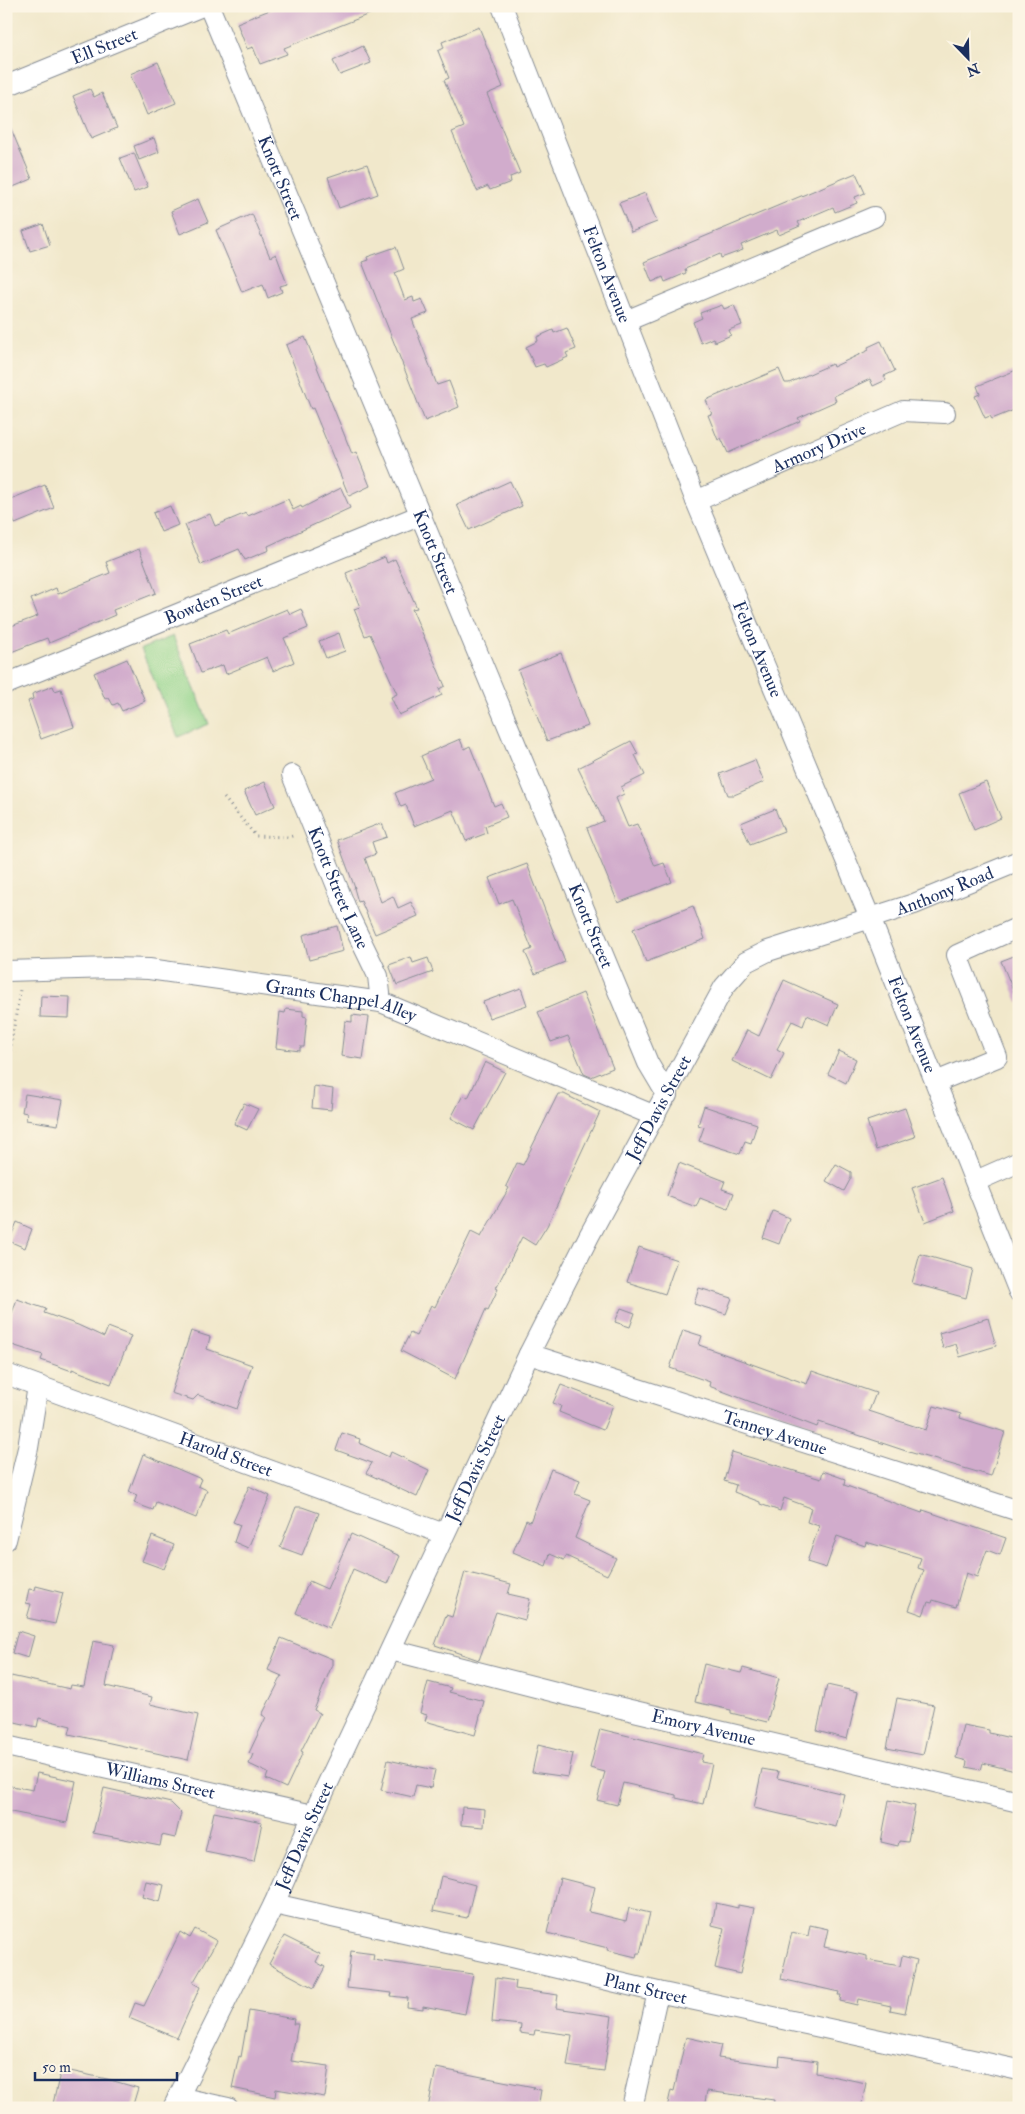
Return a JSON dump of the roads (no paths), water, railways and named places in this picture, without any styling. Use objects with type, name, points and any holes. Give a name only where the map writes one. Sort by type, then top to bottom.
[{"type":"street","name":"Ell Street","points":[[6,86],[202,6]]},
{"type":"street","name":"Knott Street","points":[[208,6],[648,1063],[667,1095]]},
{"type":"street","name":"Felton Avenue","points":[[502,6],[696,501],[870,918],[976,1180],[1019,1292]]},
{"type":"street","points":[[626,321],[874,217]]},
{"type":"street","name":"Armory Drive","points":[[696,501],[902,411],[945,413]]},
{"type":"street","name":"Bowden Street","points":[[6,684],[421,515]]},
{"type":"street","name":"Knott Street Lane","points":[[292,775],[349,916],[378,976],[381,1002]]},
{"type":"street","name":"Anthony Road","points":[[870,918],[914,904],[1019,861]]},
{"type":"street","name":"Jeff Davis Street","points":[[175,2102],[274,1904],[313,1815],[529,1354],[589,1236],[724,987],[746,962],[768,951],[870,918]]},
{"type":"street","points":[[936,1082],[997,1057],[957,955],[1019,927]]},
{"type":"street","name":"Grants Chappel Alley","points":[[14,977],[113,968],[150,970],[381,1002],[655,1116]]},
{"type":"street","points":[[976,1180],[1019,1162]]},
{"type":"street","name":"Tenney Avenue","points":[[529,1354],[1019,1511]]},
{"type":"street","name":"Harold Street","points":[[6,1374],[444,1534]]},
{"type":"street","points":[[6,1540],[28,1448],[38,1386]]},
{"type":"street","name":"Emory Avenue","points":[[391,1650],[575,1697],[1019,1802]]},
{"type":"street","name":"Williams Street","points":[[6,1746],[313,1815]]},
{"type":"street","name":"Plant Street","points":[[274,1904],[658,1992],[1019,2070]]},
{"type":"street","points":[[632,2108],[658,1992]]},
{"type":"street","points":[[175,2102],[228,2108]]}]
